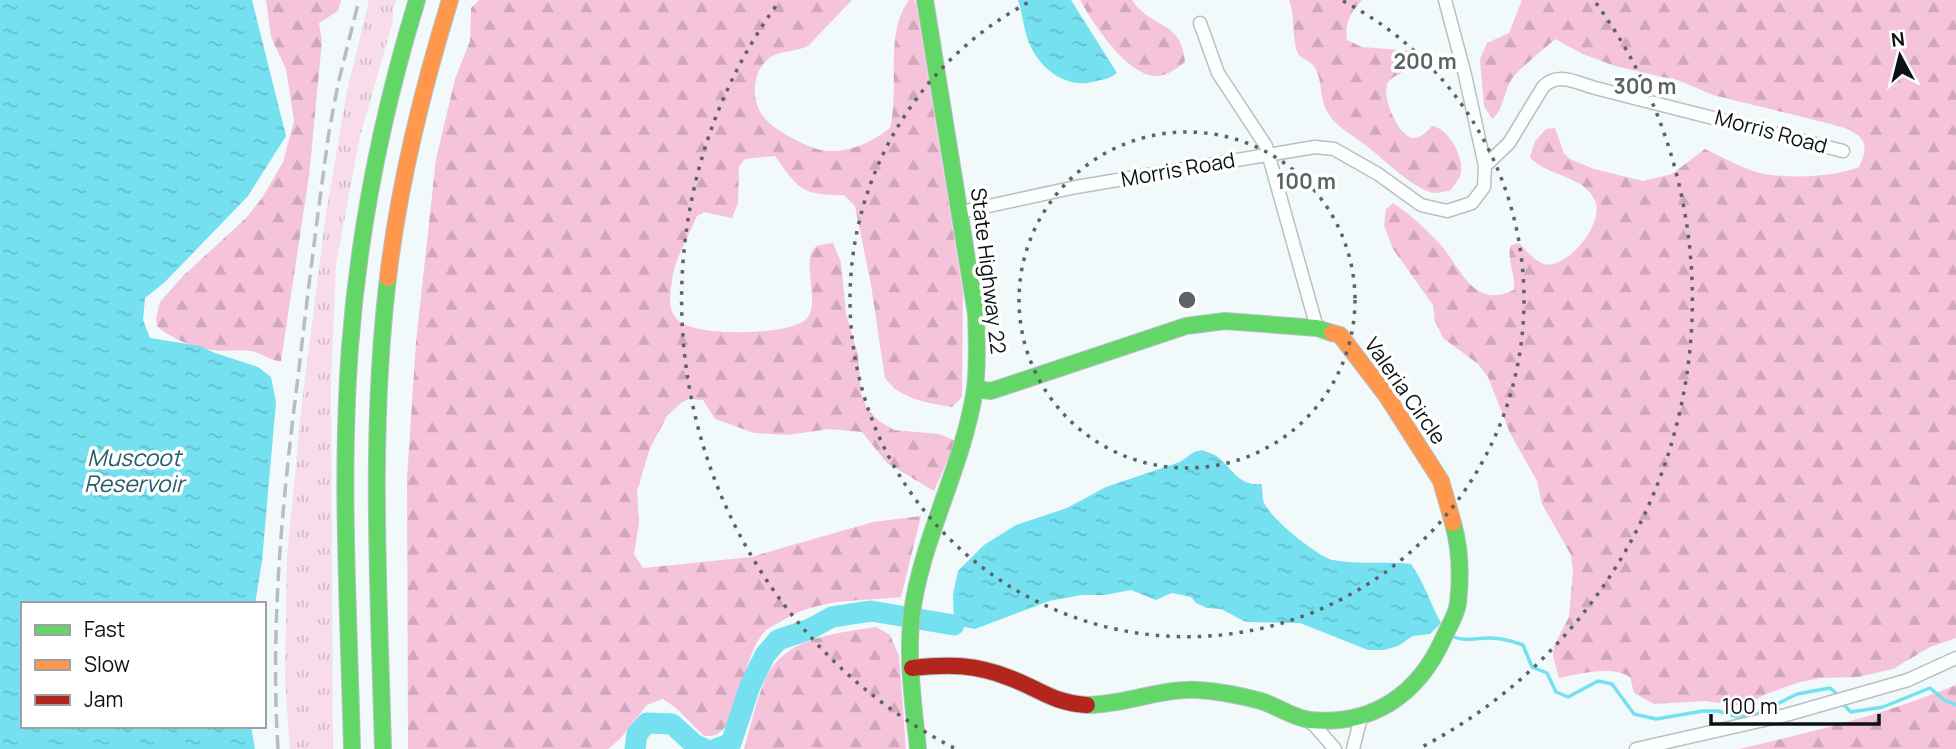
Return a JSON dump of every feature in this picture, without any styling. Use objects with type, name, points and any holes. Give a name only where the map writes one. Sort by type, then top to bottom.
[{"type":"main road","points":[[352,749],[347,462],[351,338],[362,239],[376,154],[417,0]]},
{"type":"main road","points":[[383,749],[379,521],[379,402],[383,328],[396,219],[407,160],[420,101],[450,0]]},
{"type":"main road","name":"State Highway 22","points":[[918,749],[911,633],[914,601],[923,564],[969,422],[977,389],[979,336],[925,0]]},
{"type":"main road","name":"Valeria Circle","points":[[912,668],[949,664],[981,669],[1010,678],[1061,702],[1085,705],[1108,705],[1172,691],[1199,690],[1229,693],[1261,701],[1307,720],[1339,721],[1361,717],[1378,710],[1412,688],[1437,651],[1458,605],[1458,542],[1441,481],[1386,395],[1340,335],[1317,328],[1225,321],[1186,326],[991,391],[977,389]]},
{"type":"street","points":[[1445,0],[1485,166]]},
{"type":"street","points":[[1200,23],[1218,74],[1266,146],[1317,328]]},
{"type":"street","name":"Morris Road","points":[[961,212],[1076,187],[1315,147],[1334,149],[1378,174],[1421,205],[1447,211],[1472,203],[1484,187],[1485,166],[1509,143],[1543,86],[1549,80],[1560,77],[1843,151]]},
{"type":"street","points":[[1636,749],[1786,715],[1908,680],[1956,658]]},
{"type":"street","points":[[1353,749],[1361,717]]},
{"type":"street","name":"Valeria Circle","points":[[1307,720],[1335,749]]},
{"type":"green space","points":[[266,0],[341,0],[338,11],[319,23],[322,41],[309,176],[281,361],[251,351],[217,351],[190,345],[163,331],[157,326],[156,318],[160,302],[183,276],[246,218],[262,198],[283,162],[294,121],[286,69],[271,37]]},
{"type":"green space","points":[[369,0],[396,0],[393,21],[360,136],[336,264],[331,385],[333,749],[290,749],[285,679],[287,557],[302,402],[326,214],[346,96]]},
{"type":"green space","points":[[479,0],[852,0],[809,45],[781,53],[765,62],[755,83],[757,105],[765,119],[807,145],[830,151],[862,145],[890,128],[897,28],[901,13],[909,0],[916,3],[963,293],[962,397],[952,407],[924,402],[898,391],[885,378],[871,285],[855,206],[844,195],[818,194],[802,188],[775,156],[745,159],[739,166],[738,203],[732,218],[704,212],[697,216],[673,273],[670,302],[679,321],[703,330],[721,332],[779,329],[794,326],[810,314],[812,252],[817,246],[833,243],[841,262],[846,313],[858,355],[861,393],[867,409],[879,421],[894,430],[939,434],[956,441],[934,491],[887,463],[862,432],[829,429],[788,435],[754,433],[715,419],[703,400],[688,399],[667,416],[650,448],[637,491],[639,523],[634,554],[643,568],[751,557],[873,522],[921,516],[901,597],[824,604],[795,614],[766,630],[752,654],[732,714],[716,735],[704,736],[663,699],[647,705],[621,738],[608,749],[408,749],[407,478],[416,342],[436,159],[455,79],[470,41],[471,8]]},
{"type":"green space","points":[[1080,0],[1132,0],[1140,10],[1178,38],[1185,62],[1160,76],[1133,67],[1112,46]]},
{"type":"green space","points":[[1289,0],[1362,0],[1349,18],[1347,40],[1362,47],[1415,51],[1419,66],[1389,81],[1386,95],[1388,104],[1396,123],[1408,136],[1419,137],[1432,126],[1450,138],[1461,162],[1461,169],[1459,178],[1450,191],[1434,193],[1416,185],[1331,118],[1323,102],[1317,71],[1297,52]]},
{"type":"green space","points":[[1522,0],[1956,0],[1956,638],[1930,647],[1893,669],[1858,677],[1820,678],[1797,683],[1743,706],[1704,701],[1654,704],[1634,693],[1630,677],[1622,673],[1605,671],[1559,678],[1553,656],[1554,646],[1569,617],[1573,571],[1571,555],[1542,504],[1537,481],[1510,433],[1488,377],[1478,364],[1443,338],[1435,321],[1433,305],[1393,249],[1384,226],[1386,209],[1393,203],[1417,222],[1439,243],[1478,291],[1488,295],[1500,295],[1514,290],[1511,245],[1519,243],[1537,260],[1544,264],[1553,264],[1573,253],[1594,221],[1597,210],[1590,192],[1530,157],[1535,141],[1546,129],[1555,128],[1564,153],[1570,159],[1594,169],[1643,181],[1672,174],[1705,149],[1744,168],[1762,173],[1805,176],[1835,174],[1859,167],[1865,147],[1856,134],[1842,127],[1713,95],[1680,81],[1615,66],[1583,54],[1555,39],[1514,76],[1499,110],[1492,119],[1484,106],[1480,59],[1487,43],[1509,33]]},
{"type":"green space","points":[[876,627],[890,635],[899,656],[906,749],[744,749],[762,688],[778,660],[817,638]]},
{"type":"green space","points":[[1956,685],[1956,749],[1739,749],[1876,714]]},
{"type":"water","name":"Muscoot Reservoir","points":[[0,0],[252,0],[286,136],[248,196],[165,282],[145,298],[143,320],[150,338],[200,346],[258,367],[271,377],[276,402],[262,561],[255,602],[21,602],[21,728],[251,728],[255,749],[0,749]]},
{"type":"water","points":[[1018,0],[1071,0],[1117,73],[1105,79],[1082,83],[1064,80],[1048,70],[1031,47]]},
{"type":"water","points":[[1202,450],[1218,457],[1241,480],[1261,484],[1263,500],[1274,516],[1316,552],[1333,560],[1411,564],[1441,623],[1430,634],[1413,636],[1398,646],[1384,650],[1368,650],[1300,623],[1246,622],[1221,609],[1207,608],[1196,603],[1191,597],[1172,593],[1156,600],[1131,590],[1049,601],[975,629],[954,625],[953,594],[958,571],[984,545],[1016,525],[1067,508],[1106,487],[1180,462]]},
{"type":"waterway","points":[[716,749],[731,743],[750,686],[765,655],[778,640],[810,629],[832,617],[871,611],[954,625]]},
{"type":"waterway","points":[[1451,636],[1465,639],[1498,639],[1523,645],[1532,667],[1547,673],[1556,692],[1568,697],[1598,681],[1612,684],[1634,714],[1656,719],[1703,711],[1718,711],[1738,717],[1755,715],[1797,694],[1830,688],[1837,694]]},
{"type":"waterway","points":[[1842,703],[1851,712],[1883,707],[1930,688],[1944,700],[1956,705]]},
{"type":"waterway","points":[[635,749],[637,734],[647,723],[672,724],[694,744],[705,749]]},
{"type":"railway","points":[[278,749],[277,606],[288,464],[329,132],[359,0]]},
{"type":"traffic: fast","points":[[352,749],[345,498],[350,347],[359,259],[374,172],[393,86],[417,0]]},
{"type":"traffic: fast","points":[[918,749],[910,656],[911,618],[927,547],[963,443],[977,370],[976,314],[925,0]]},
{"type":"traffic: fast","points":[[383,749],[377,454],[382,337],[388,278]]},
{"type":"traffic: fast","points":[[977,389],[991,391],[1186,326],[1225,321],[1317,328],[1332,333]]},
{"type":"traffic: fast","points":[[1087,705],[1198,690],[1261,701],[1310,720],[1354,718],[1373,711],[1391,702],[1421,675],[1434,657],[1454,616],[1458,603],[1460,573],[1453,523]]},
{"type":"traffic: slow","points":[[388,278],[398,207],[413,138],[450,0]]},
{"type":"traffic: slow","points":[[1332,333],[1340,335],[1386,395],[1441,481],[1453,523]]},
{"type":"traffic: jam","points":[[912,668],[950,666],[985,670],[1056,698],[1087,705]]}]
